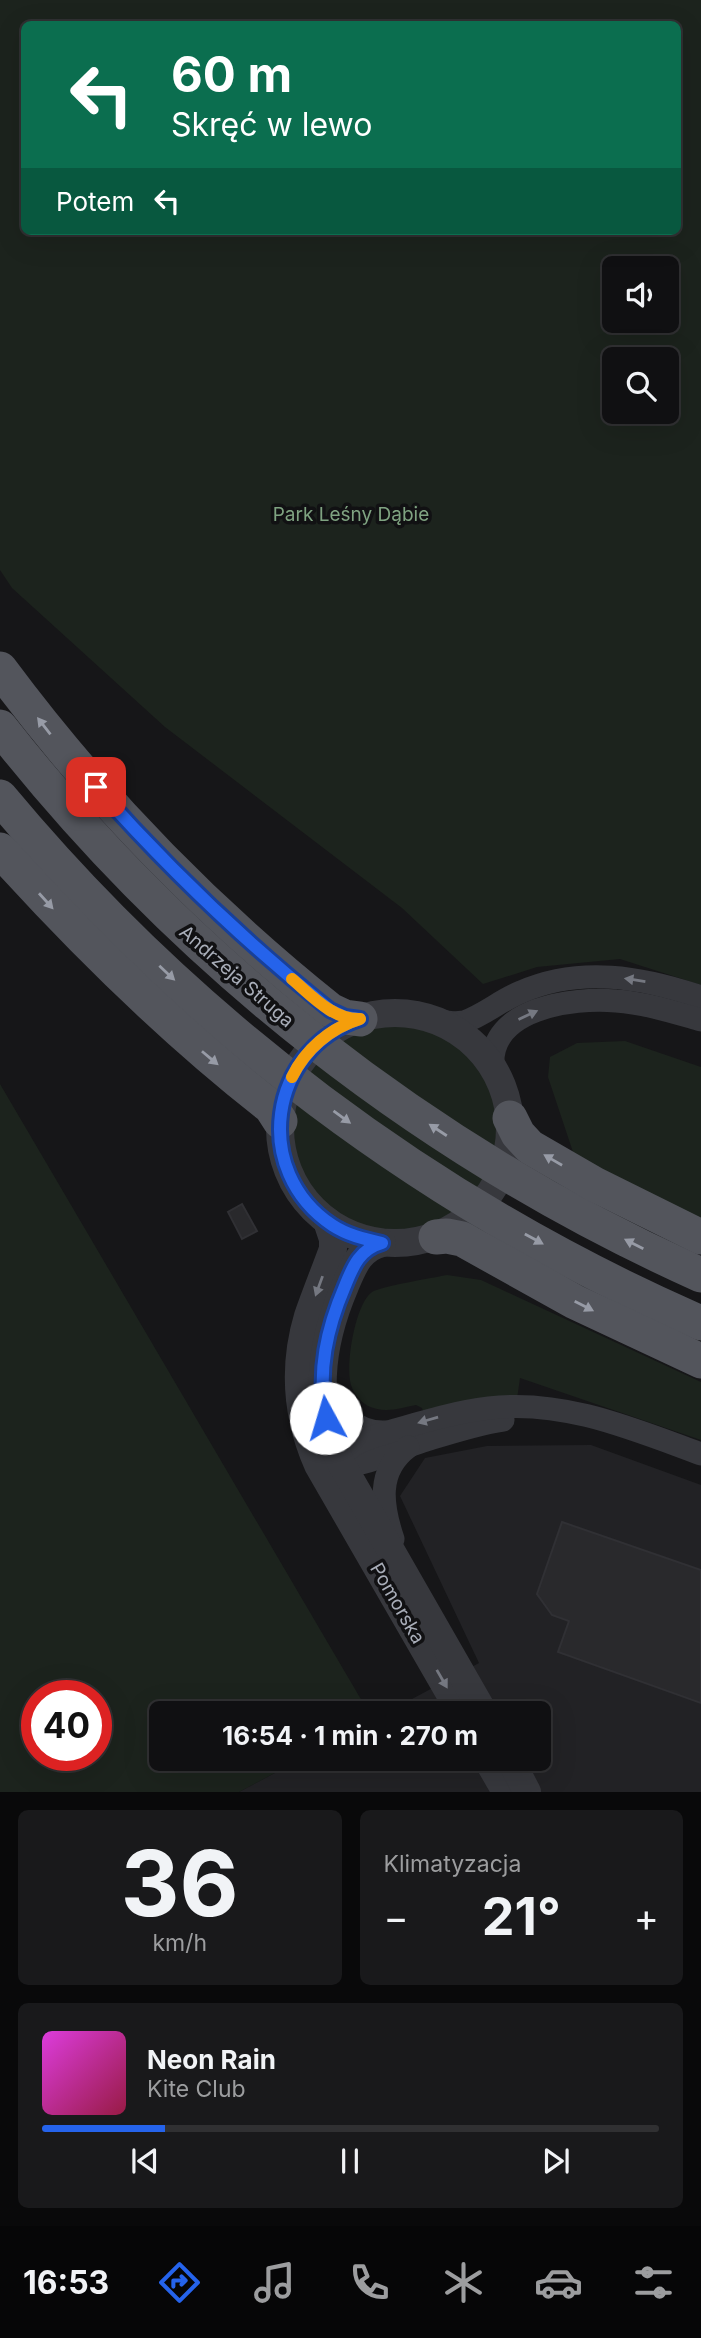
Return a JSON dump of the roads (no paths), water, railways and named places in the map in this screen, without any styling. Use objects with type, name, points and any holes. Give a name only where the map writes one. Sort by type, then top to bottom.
[{"type":"main road","points":[[0,669],[96,787],[191,889],[330,1010],[345,1017],[360,1019]]},
{"type":"main road","name":"Andrzeja Struga","points":[[0,727],[78,821],[148,894],[199,944],[275,1011],[394,1101],[534,1190],[642,1248],[699,1274]]},
{"type":"main road","points":[[0,797],[51,856],[166,973],[248,1045],[316,1098],[388,1150],[485,1212],[583,1266],[689,1318]]},
{"type":"main road","points":[[0,850],[60,917],[128,985],[190,1042],[271,1107],[279,1121]]},
{"type":"main road","points":[[510,1118],[521,1139],[530,1147],[594,1184],[701,1237]]},
{"type":"main road","points":[[436,1237],[462,1239],[575,1302],[701,1361]]},
{"type":"street","points":[[438,1021],[469,1040],[493,1067],[505,1093],[510,1118],[507,1158],[492,1191],[468,1218],[450,1230],[436,1237],[409,1243],[382,1243],[359,1238],[327,1222],[306,1202],[290,1177],[283,1157],[279,1121],[288,1086],[302,1060],[327,1035],[360,1019],[396,1013],[438,1021],[464,1022],[525,990],[583,976],[632,979],[701,997]]},
{"type":"street","points":[[493,1067],[494,1050],[502,1032],[515,1021],[555,1005],[594,999],[618,1001],[664,1009],[701,1020]]},
{"type":"street","name":"Pomorska","points":[[327,1222],[333,1238],[333,1249],[308,1317],[300,1357],[300,1412],[310,1447],[334,1493],[454,1701]]},
{"type":"street","name":"Pomorska","points":[[382,1243],[365,1250],[352,1270],[328,1334],[322,1380],[326,1418],[339,1463],[477,1701]]},
{"type":"street","points":[[322,1380],[332,1403],[352,1423],[401,1438]]},
{"type":"street","points":[[339,1463],[362,1462],[401,1438],[453,1414],[498,1407],[554,1409],[637,1431],[701,1454]]},
{"type":"street","name":"Pomorska","points":[[401,1438],[401,1452],[392,1464],[383,1491],[384,1511],[410,1585]]},
{"type":"street","name":"Pomorska","points":[[310,1447],[323,1460],[339,1463]]},
{"type":"street","name":"Pomorska","points":[[334,1493],[332,1479],[339,1463]]},
{"type":"street","points":[[494,1771],[506,1792]]},
{"type":"street","points":[[516,1771],[527,1792]]},
{"type":"park label","name":"Park Leśny Dąbie","points":[[351,514]]}]
